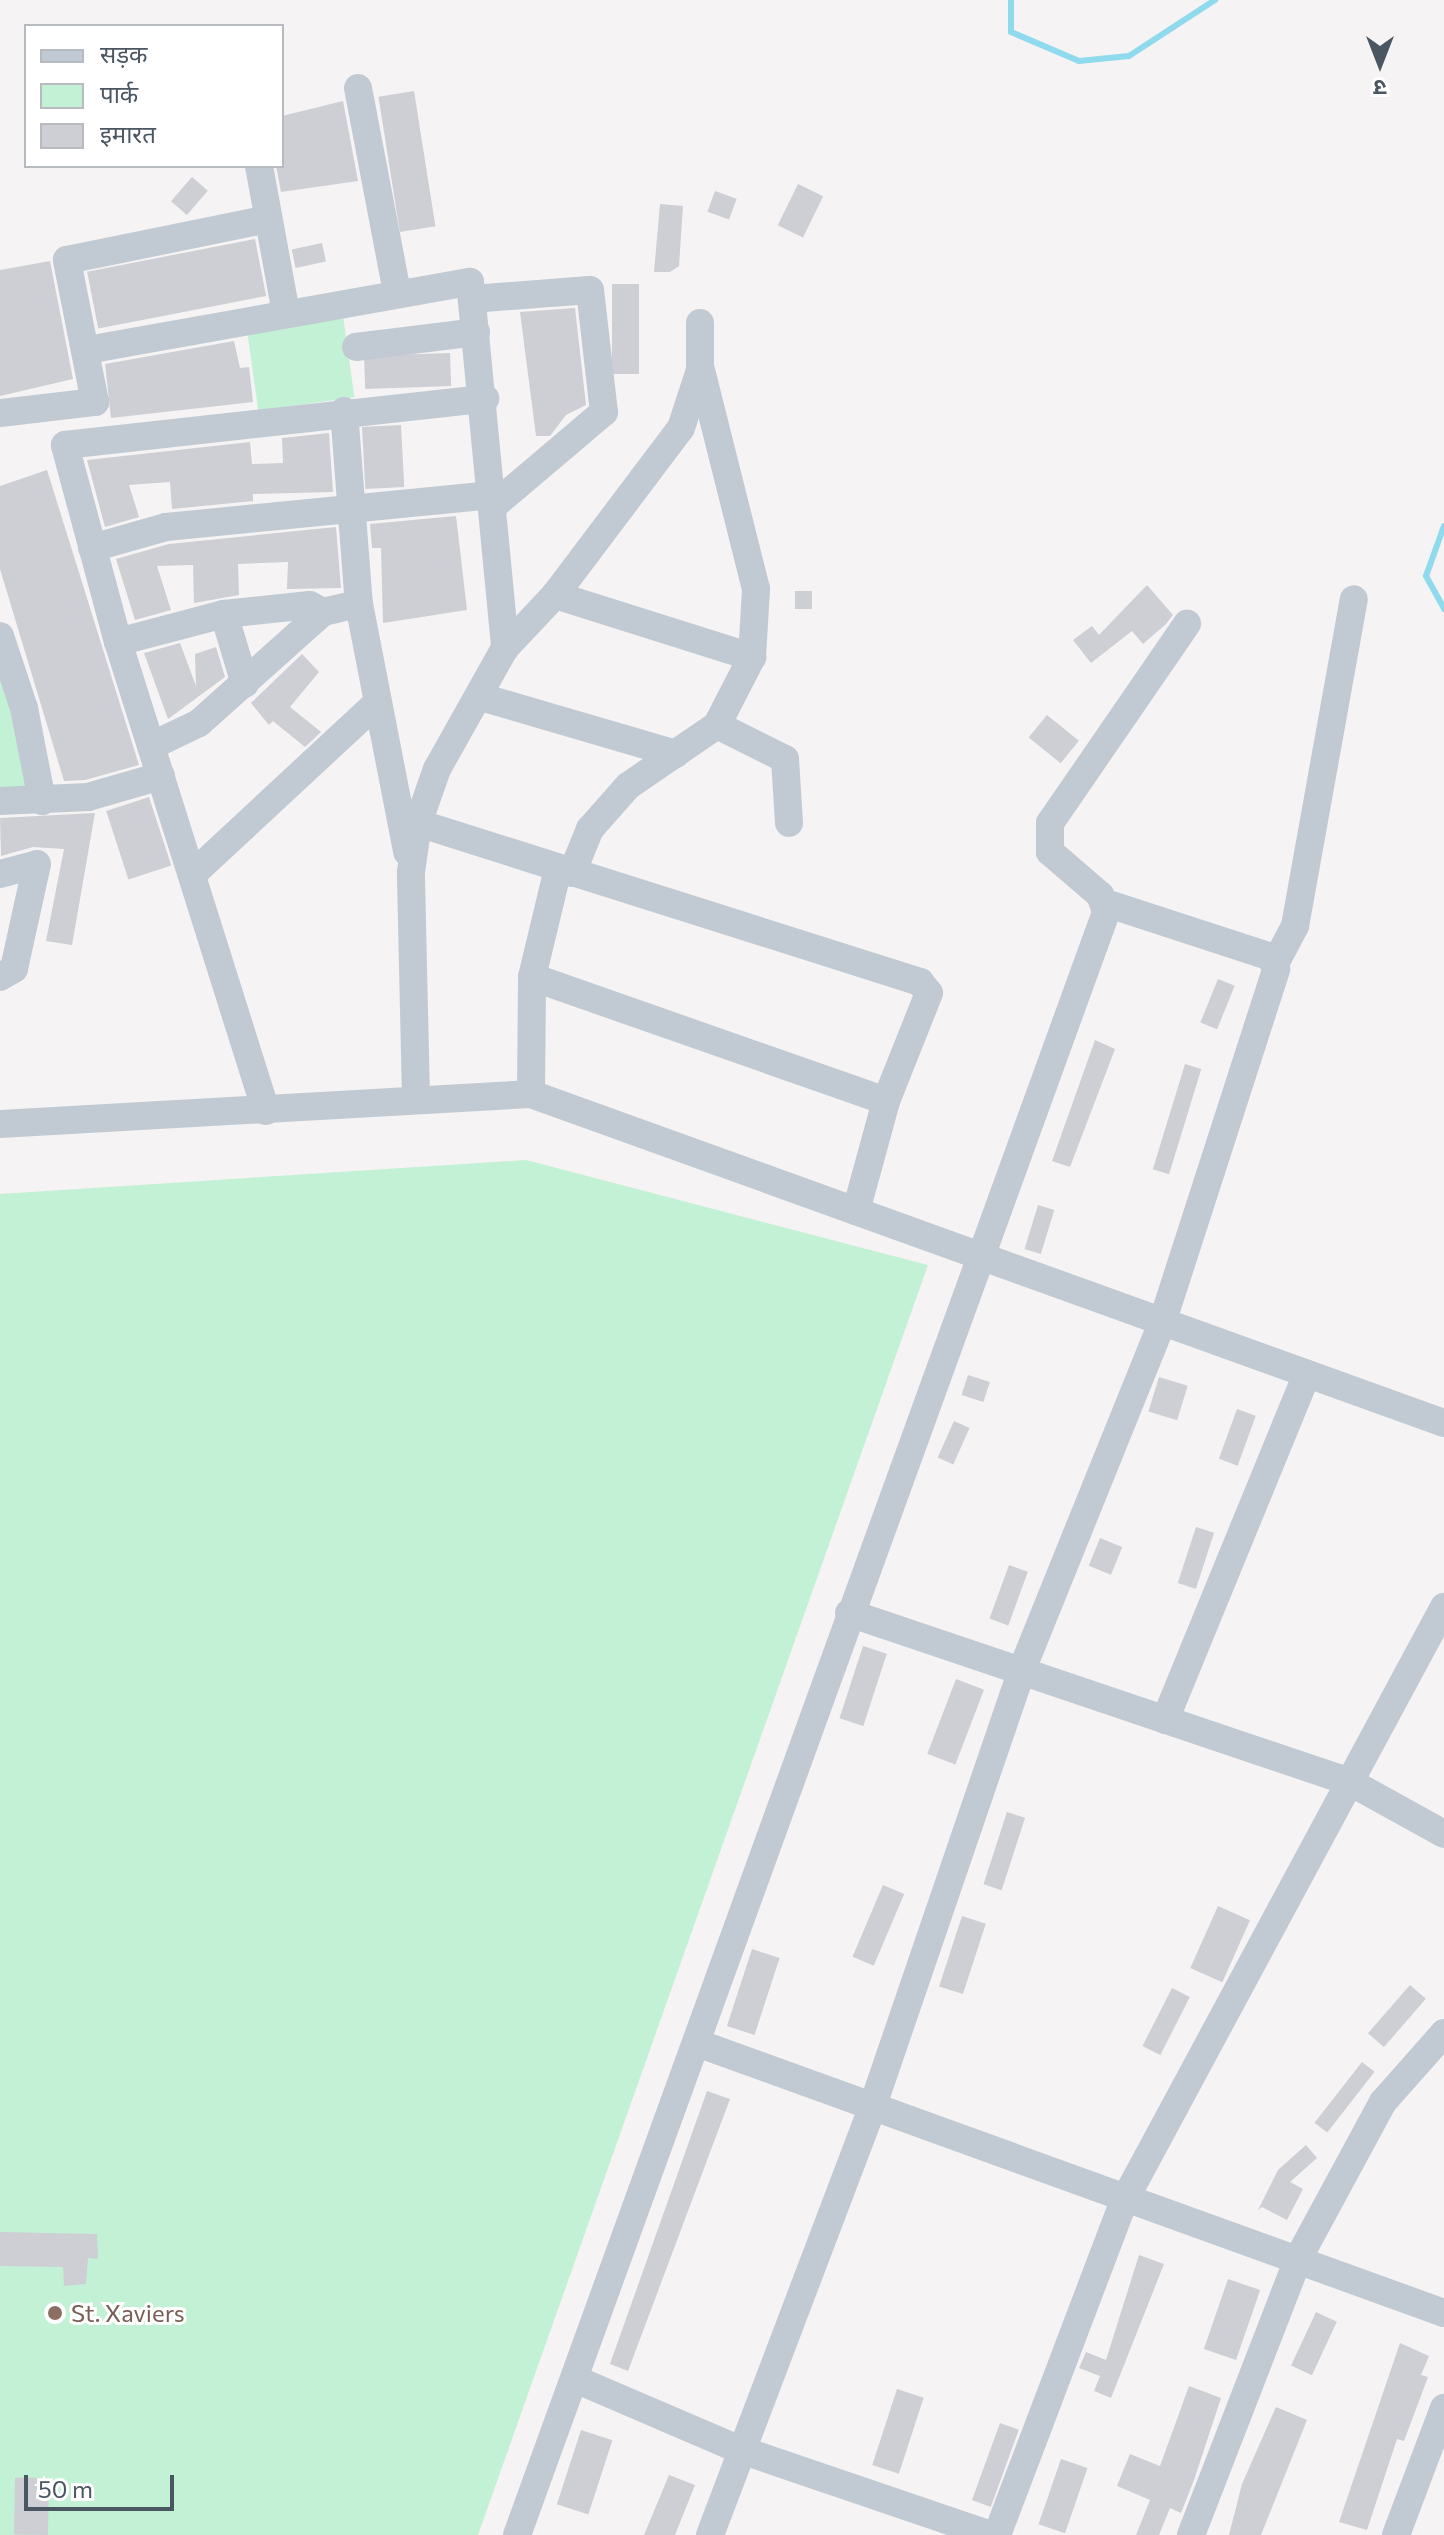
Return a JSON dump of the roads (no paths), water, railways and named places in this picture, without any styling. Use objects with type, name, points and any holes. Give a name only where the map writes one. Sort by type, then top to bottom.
[{"type":"street","points":[[358,88],[397,292]]},
{"type":"street","points":[[259,168],[286,313]]},
{"type":"street","points":[[0,413],[95,402],[67,260],[268,219]]},
{"type":"street","points":[[87,350],[397,292],[470,282],[485,399],[505,648]]},
{"type":"street","points":[[92,548],[166,527],[352,508],[492,500],[604,412],[590,290],[472,299]]},
{"type":"street","points":[[531,1094],[532,977],[565,871],[590,829],[628,786],[717,725],[752,657],[756,589],[700,370],[700,323]]},
{"type":"street","points":[[356,347],[476,332]]},
{"type":"street","points":[[416,1098],[411,872],[418,823],[437,769],[481,697],[505,648],[555,595],[681,428],[700,370]]},
{"type":"street","points":[[65,445],[344,411],[485,399]]},
{"type":"street","points":[[58,406],[65,445],[118,642],[195,872],[266,1111]]},
{"type":"street","points":[[344,411],[359,604],[411,872]]},
{"type":"street","points":[[555,595],[752,657]]},
{"type":"street","points":[[710,2535],[873,2105],[1021,1672],[1162,1323],[1276,962],[1295,926],[1354,599]]},
{"type":"street","points":[[151,746],[199,723],[323,612],[359,604]]},
{"type":"street","points":[[118,642],[224,614],[310,605],[323,612]]},
{"type":"street","points":[[224,614],[245,684]]},
{"type":"street","points":[[1187,624],[1050,823],[1050,852],[1106,903],[1276,962]]},
{"type":"street","points":[[0,636],[24,708],[42,801]]},
{"type":"street","points":[[481,697],[676,754]]},
{"type":"street","points":[[195,872],[377,703]]},
{"type":"street","points":[[717,725],[785,759],[789,823]]},
{"type":"street","points":[[0,801],[88,797],[161,776]]},
{"type":"street","points":[[418,823],[926,985],[886,1101],[856,1211]]},
{"type":"street","points":[[0,874],[37,864],[14,969],[0,977]]},
{"type":"street","points":[[517,2535],[700,2044],[849,1613],[1106,903]]},
{"type":"street","points":[[532,977],[886,1101]]},
{"type":"street","points":[[0,1124],[266,1111],[416,1098],[531,1094],[856,1211],[978,1259],[1444,1423]]},
{"type":"street","points":[[1165,1720],[1307,1374]]},
{"type":"street","points":[[849,1613],[1350,1782],[1444,1834]]},
{"type":"street","points":[[575,2379],[913,2523],[994,2535],[1124,2201],[1350,1782],[1441,1621]]},
{"type":"street","points":[[1191,2535],[1298,2259],[1383,2102],[1444,2033]]},
{"type":"street","points":[[700,2044],[873,2105],[1124,2201],[1298,2259],[1444,2313]]},
{"type":"street","points":[[1396,2535],[1444,2408]]},
{"type":"waterway","points":[[1011,0],[1011,32],[1079,61],[1129,56],[1215,0]]},
{"type":"waterway","points":[[1444,526],[1426,576],[1444,609]]},
{"type":"place","name":"St. Xaviers","points":[[55,2313]]}]
